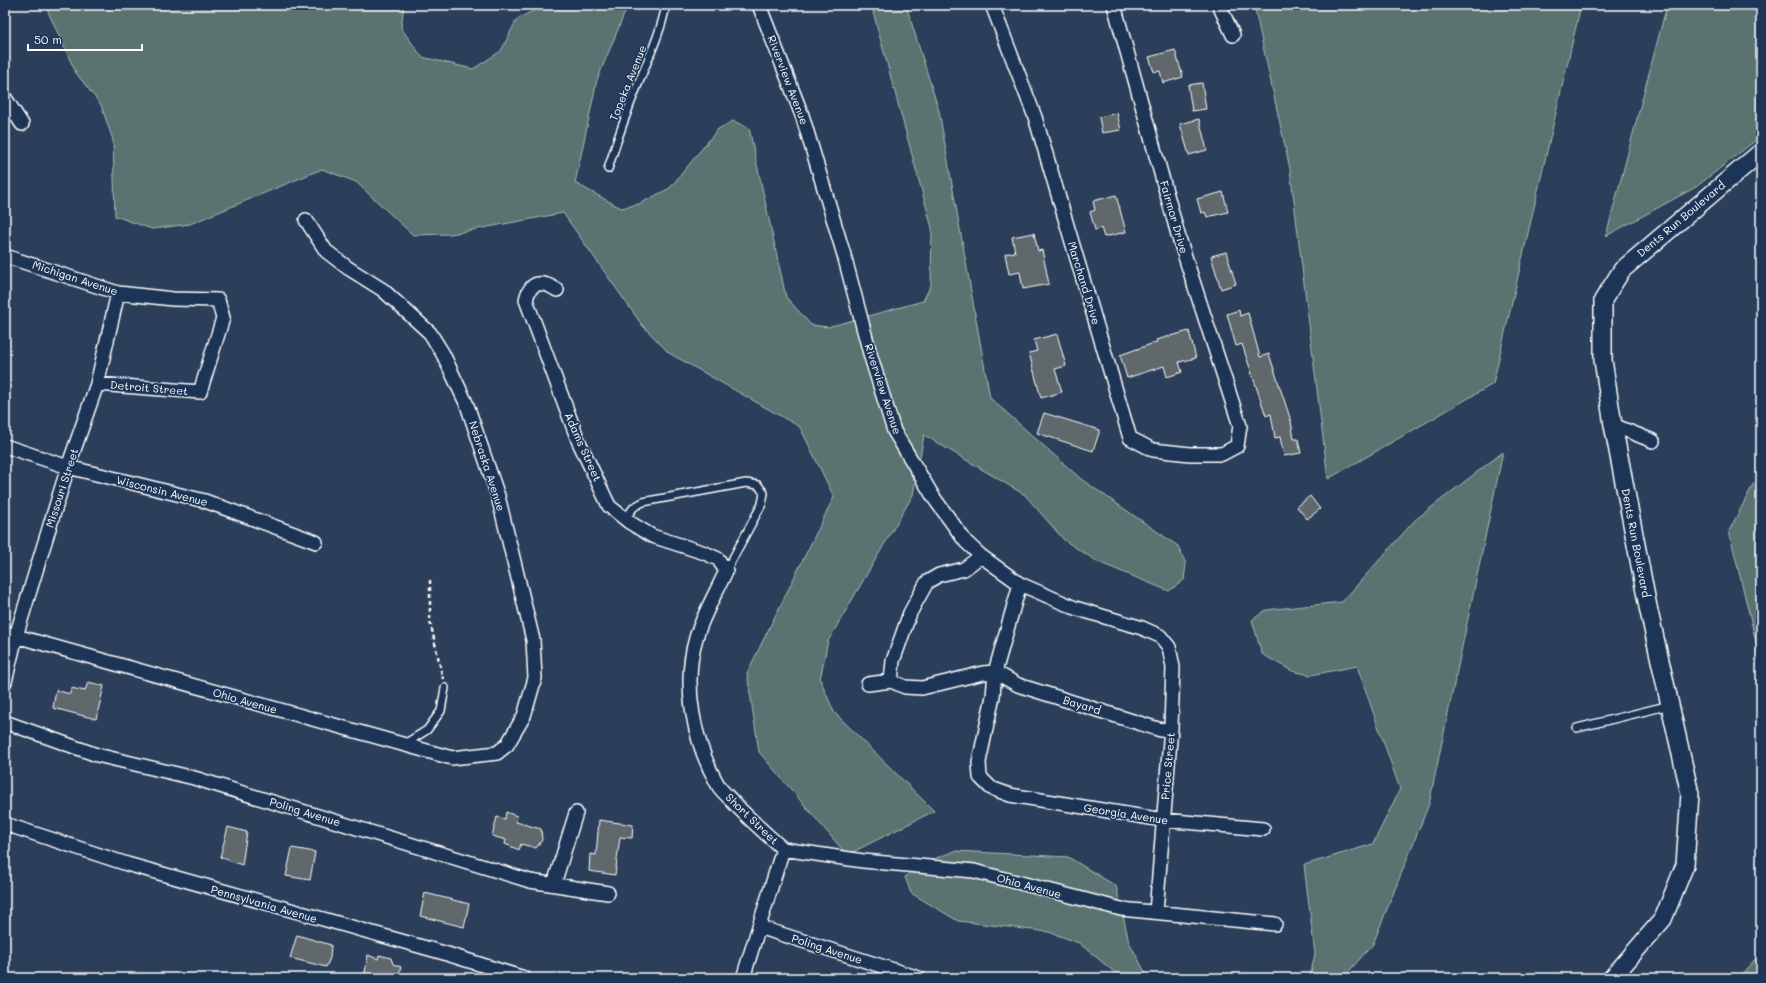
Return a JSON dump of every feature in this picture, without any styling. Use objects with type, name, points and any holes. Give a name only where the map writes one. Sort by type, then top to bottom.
[{"type":"street","name":"Riverview Avenue","points":[[759,5],[802,115],[844,254],[871,357],[894,430],[934,498],[966,542],[981,556],[1020,584],[1075,608],[1142,628],[1160,636],[1168,647],[1174,667]]},
{"type":"street","name":"Marchand Drive","points":[[992,5],[1034,117],[1130,438],[1153,450],[1190,454],[1222,454],[1237,446],[1240,426]]},
{"type":"street","name":"Fairmor Drive","points":[[1114,5],[1179,238],[1240,426]]},
{"type":"street","points":[[1219,5],[1233,35]]},
{"type":"street","points":[[5,98],[22,124]]},
{"type":"street","name":"Dents Run Boulevard","points":[[1612,978],[1663,919],[1685,865],[1690,794],[1648,607],[1613,425],[1603,360],[1603,300],[1622,270],[1760,154]]},
{"type":"street","name":"Nebraska Avenue","points":[[306,220],[326,251],[348,268],[383,290],[430,333],[443,354],[468,405],[496,488],[533,640],[535,678],[524,716],[507,745],[497,753],[486,756]]},
{"type":"street","name":"Michigan Avenue","points":[[5,256],[118,293],[173,299],[218,300],[223,318],[200,392]]},
{"type":"street","name":"Adams Street","points":[[557,290],[543,284],[534,285],[528,291],[526,300],[578,440],[610,506],[639,530],[718,559],[726,571]]},
{"type":"street","name":"Missouri Street","points":[[5,682],[11,635],[97,384],[118,293]]},
{"type":"street","name":"Detroit Street","points":[[97,384],[200,392]]},
{"type":"street","points":[[1613,425],[1653,441]]},
{"type":"street","name":"Wisconsin Avenue","points":[[5,446],[68,467],[205,501],[316,542]]},
{"type":"street","points":[[891,682],[893,661],[910,613],[927,582],[938,574],[964,569],[981,556]]},
{"type":"street","name":"Short Street","points":[[726,571],[696,638],[691,671],[690,692],[694,718],[704,752],[719,786],[747,817],[783,849],[743,978]]},
{"type":"street","points":[[868,684],[891,682],[905,687],[922,688],[983,673],[995,672],[1020,584]]},
{"type":"street","name":"Ohio Avenue","points":[[11,635],[452,758],[486,756]]},
{"type":"street","name":"Price Street","points":[[1156,912],[1171,728],[1174,667]]},
{"type":"street","name":"Bayard","points":[[995,672],[1018,685],[1082,706],[1161,730],[1171,728]]},
{"type":"street","name":"Georgia Avenue","points":[[995,672],[993,696],[979,762],[980,777],[991,788],[1010,795],[1163,820],[1263,829]]},
{"type":"street","name":"Poling Avenue","points":[[5,722],[97,755],[194,778],[530,881],[608,893]]},
{"type":"street","points":[[554,884],[576,813]]},
{"type":"street","name":"Pennsylvania Avenue","points":[[5,824],[127,864],[444,953],[524,978]]},
{"type":"street","name":"Ohio Avenue","points":[[783,849],[863,861],[974,871],[1121,910],[1276,924]]},
{"type":"street","name":"Poling Avenue","points":[[759,927],[919,978]]},
{"type":"lane","name":"Topeka Avenue","points":[[608,169],[639,82],[663,22],[666,5]]},
{"type":"lane","points":[[625,519],[634,507],[643,502],[746,483],[758,485],[764,492],[762,504],[726,571]]},
{"type":"lane","points":[[402,745],[427,730],[441,711],[445,688]]},
{"type":"lane","points":[[1577,728],[1670,705]]},
{"type":"path","points":[[430,580],[430,621],[445,688]]},
{"type":"green space","points":[[45,5],[404,5],[401,28],[422,57],[473,69],[501,51],[517,19],[545,5],[628,5],[597,80],[575,183],[621,208],[639,204],[670,188],[718,129],[733,121],[749,128],[786,297],[811,325],[828,327],[923,301],[931,285],[932,228],[873,12],[874,5],[906,5],[939,111],[990,398],[1081,479],[1178,546],[1186,564],[1184,580],[1169,591],[1098,562],[1064,540],[1025,495],[924,435],[913,495],[828,641],[820,679],[834,712],[934,811],[847,855],[759,752],[747,673],[834,497],[800,427],[669,353],[642,325],[563,213],[451,234],[413,235],[356,182],[322,169],[190,224],[152,229],[115,216],[113,140],[101,105],[76,73]]},
{"type":"green space","points":[[1254,5],[1581,5],[1493,384],[1328,479],[1290,169]]},
{"type":"green space","points":[[1667,5],[1761,5],[1761,136],[1696,187],[1606,236]]},
{"type":"green space","points":[[1503,452],[1429,804],[1373,944],[1343,978],[1307,978],[1311,972],[1315,954],[1304,865],[1373,844],[1400,789],[1357,666],[1311,675],[1292,671],[1262,654],[1252,620],[1266,610],[1342,602],[1415,520]]},
{"type":"green space","points":[[1754,483],[1761,490],[1761,682],[1756,642],[1729,531]]},
{"type":"green space","points":[[955,851],[1068,857],[1116,886],[1129,942],[1148,978],[1119,978],[1118,975],[1079,943],[1049,932],[958,921],[911,893],[905,877],[920,864]]},
{"type":"green space","points":[[1761,948],[1761,978],[1738,978],[1757,957]]},
{"type":"building","points":[[1175,50],[1183,77],[1163,83],[1160,71],[1154,72],[1149,57]]},
{"type":"building","points":[[1202,83],[1206,109],[1192,111],[1188,85]]},
{"type":"building","points":[[1117,113],[1121,130],[1102,133],[1099,117]]},
{"type":"building","points":[[1199,119],[1207,150],[1189,155],[1180,124]]},
{"type":"building","points":[[1223,192],[1228,212],[1207,217],[1205,212],[1201,213],[1197,199]]},
{"type":"building","points":[[1116,195],[1126,232],[1104,237],[1101,228],[1095,230],[1090,212],[1095,210],[1093,201]]},
{"type":"building","points":[[1034,233],[1038,251],[1042,250],[1049,284],[1023,289],[1020,272],[1009,274],[1005,254],[1015,252],[1012,237]]},
{"type":"building","points":[[1226,252],[1236,284],[1221,289],[1211,256]]},
{"type":"building","points":[[1239,310],[1240,316],[1248,313],[1260,357],[1269,354],[1291,421],[1294,439],[1298,439],[1301,453],[1284,456],[1280,437],[1275,438],[1271,414],[1266,416],[1242,344],[1236,346],[1227,314]]},
{"type":"building","points":[[1189,331],[1196,358],[1179,362],[1182,372],[1167,377],[1164,366],[1127,378],[1120,355],[1157,342],[1156,340]]},
{"type":"building","points":[[1057,334],[1066,366],[1055,369],[1062,392],[1041,398],[1029,353],[1037,351],[1034,340]]},
{"type":"building","points":[[1044,413],[1100,430],[1093,451],[1037,433]]},
{"type":"building","points":[[1310,496],[1320,509],[1307,519],[1297,507]]},
{"type":"building","points":[[88,682],[104,686],[96,719],[53,708],[56,690],[70,694],[71,688],[85,691]]},
{"type":"building","points":[[506,812],[517,816],[516,822],[541,829],[542,840],[536,848],[521,844],[519,850],[505,844],[506,840],[492,836],[497,817],[505,819]]},
{"type":"building","points":[[599,820],[633,825],[632,838],[620,837],[615,875],[589,871],[590,854],[596,855]]},
{"type":"building","points":[[228,827],[247,832],[242,865],[220,857]]},
{"type":"building","points":[[292,848],[315,852],[310,880],[286,876]]},
{"type":"building","points":[[425,893],[469,904],[464,927],[420,916]]},
{"type":"building","points":[[297,935],[331,945],[330,958],[326,967],[290,958]]},
{"type":"building","points":[[368,955],[378,959],[379,955],[391,958],[393,964],[401,967],[398,978],[364,978]]}]
